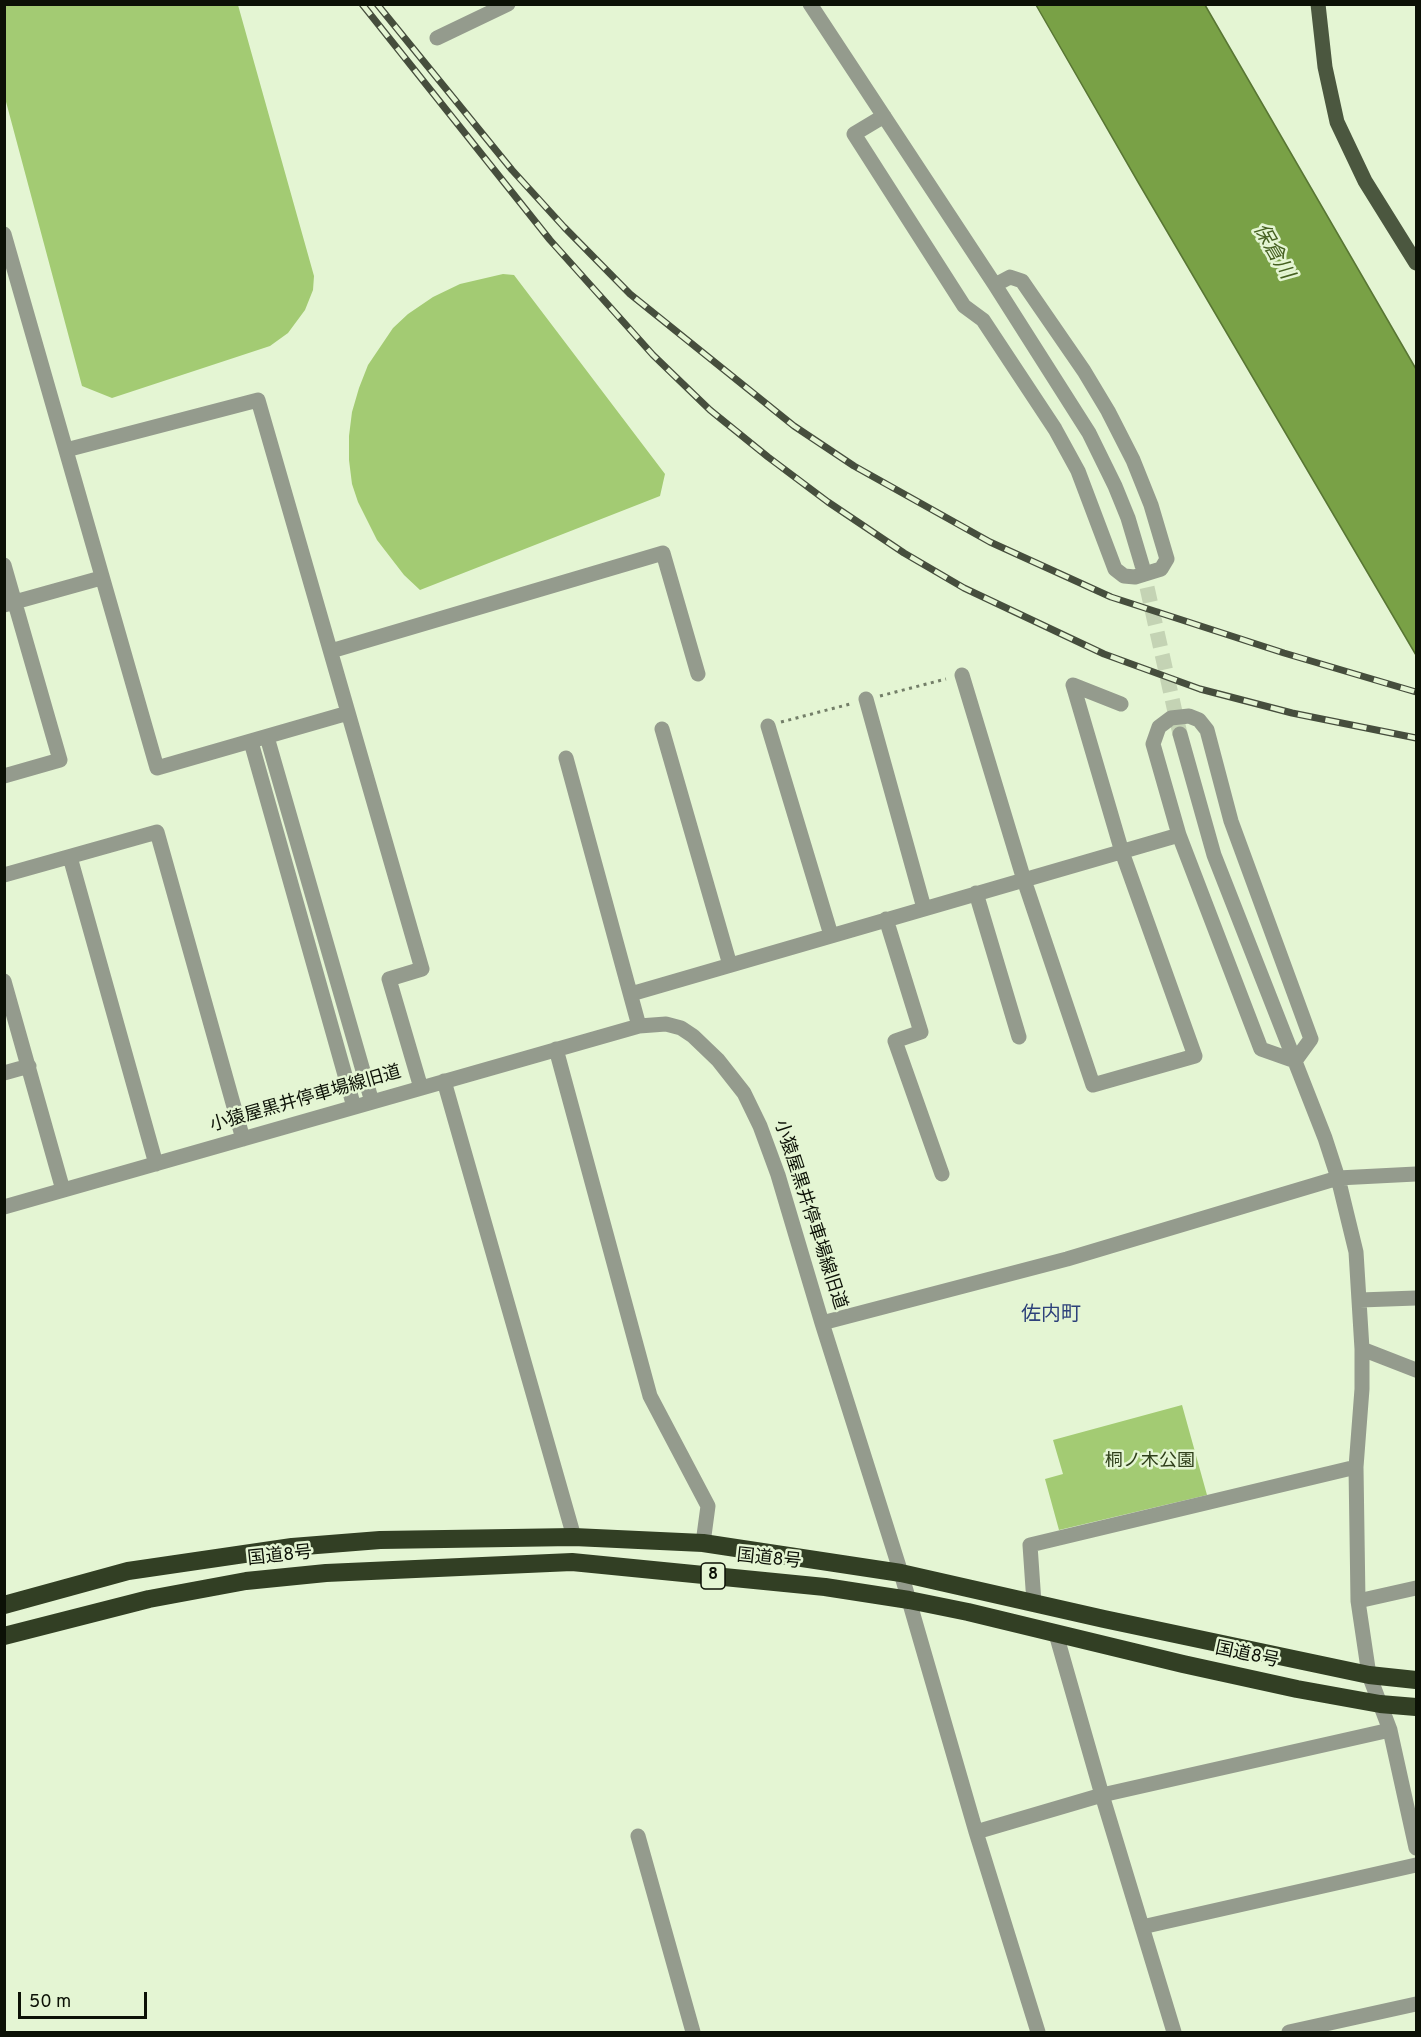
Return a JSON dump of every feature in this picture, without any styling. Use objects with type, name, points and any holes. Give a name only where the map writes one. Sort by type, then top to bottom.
[{"type":"highway","name":"国道8号","points":[[4,1605],[128,1571],[292,1547],[380,1540],[574,1537],[703,1543],[901,1573],[1369,1675],[1416,1680]]},
{"type":"highway","name":"国道8号","points":[[4,1636],[149,1599],[246,1581],[326,1573],[572,1562],[825,1587],[909,1600],[1229,1674],[1380,1704],[1416,1707]]},
{"type":"main road","points":[[1318,4],[1325,67],[1337,122],[1365,181],[1416,263]]},
{"type":"street","points":[[437,38],[508,4]]},
{"type":"street","points":[[810,4],[995,285],[1089,433],[1103,459],[1128,518],[1142,565]]},
{"type":"street","points":[[884,116],[854,134],[964,306],[983,320],[1055,429],[1078,471],[1115,569],[1124,576],[1135,577],[1161,569],[1167,560],[1151,505],[1133,460],[1102,401],[1031,291],[1022,281],[1010,277],[995,285]]},
{"type":"street","points":[[4,234],[8,260],[66,450],[157,768],[348,713]]},
{"type":"street","points":[[66,450],[258,400],[422,969],[389,979],[421,1088]]},
{"type":"street","points":[[331,651],[663,553],[698,674]]},
{"type":"street","points":[[4,565],[10,603],[60,760],[4,776]]},
{"type":"street","points":[[10,603],[101,578]]},
{"type":"street","points":[[962,675],[1024,880],[1093,1085],[1195,1056],[1122,852],[1073,685],[1121,704]]},
{"type":"street","points":[[866,699],[924,908]]},
{"type":"street","points":[[1190,717],[1199,720],[1207,730],[1232,821],[1311,1039],[1295,1062],[1261,1049],[1179,835],[1154,744],[1159,727],[1171,718],[1190,717]]},
{"type":"street","points":[[768,726],[831,935]]},
{"type":"street","points":[[662,729],[730,965]]},
{"type":"street","points":[[1180,734],[1214,855],[1325,1138],[1338,1178],[1356,1252],[1362,1349],[1362,1389],[1356,1467],[1358,1601],[1369,1675],[1390,1730],[1416,1848]]},
{"type":"street","points":[[267,737],[372,1102]]},
{"type":"street","points":[[251,742],[354,1107]]},
{"type":"street","points":[[566,758],[639,1026]]},
{"type":"street","points":[[4,875],[158,832],[243,1139]]},
{"type":"street","points":[[631,994],[1179,835]]},
{"type":"street","points":[[70,857],[156,1164]]},
{"type":"street","points":[[976,893],[1019,1037]]},
{"type":"street","points":[[886,919],[921,1032],[895,1041],[942,1174]]},
{"type":"street","points":[[4,981],[63,1190]]},
{"type":"street","name":"小猿屋黒井停車場線旧道","points":[[4,1207],[639,1026],[666,1024],[687,1032],[718,1060],[744,1093],[760,1126],[778,1175],[822,1323],[1066,1259],[1338,1178],[1416,1174]]},
{"type":"street","points":[[556,1049],[650,1396],[708,1506],[703,1543]]},
{"type":"street","points":[[4,1073],[29,1066]]},
{"type":"street","points":[[444,1081],[574,1537]]},
{"type":"street","points":[[1360,1300],[1416,1298]]},
{"type":"street","points":[[822,1323],[901,1573],[976,1832],[1038,2032]]},
{"type":"street","points":[[1362,1349],[1416,1370]]},
{"type":"street","points":[[1034,1603],[1030,1545],[1356,1467]]},
{"type":"street","points":[[1358,1601],[1416,1587]]},
{"type":"street","points":[[1056,1634],[1174,2032]]},
{"type":"street","points":[[976,1832],[1102,1795],[1390,1730]]},
{"type":"street","points":[[638,1836],[693,2032]]},
{"type":"street","points":[[1142,1927],[1416,1865]]},
{"type":"street","points":[[1289,2032],[1416,2004]]},
{"type":"green space","points":[[4,5],[238,5],[314,276],[313,290],[305,310],[288,333],[270,346],[112,398],[82,386],[5,98]]},
{"type":"green space","points":[[503,274],[514,275],[665,474],[660,496],[420,590],[404,575],[377,540],[358,502],[352,484],[349,460],[352,412],[368,365],[393,328],[408,314],[433,297],[460,284]]},
{"type":"green space","name":"桐ノ木公園","points":[[1182,1405],[1207,1495],[1059,1530],[1045,1479],[1063,1474],[1053,1440]]},
{"type":"water","name":"保倉川","points":[[1036,5],[1205,5],[1416,369],[1416,655],[1138,182]]},
{"type":"tunnel","points":[[1142,565],[1180,734]]},
{"type":"railway","points":[[362,4],[550,240],[653,355],[710,410],[828,502],[904,553],[964,588],[1104,654],[1200,689],[1292,713],[1416,738]]},
{"type":"railway","points":[[377,4],[512,170],[630,294],[794,426],[854,466],[990,542],[1111,597],[1284,653],[1416,692]]},
{"type":"district","name":"佐内町","points":[[1051,1316]]}]
